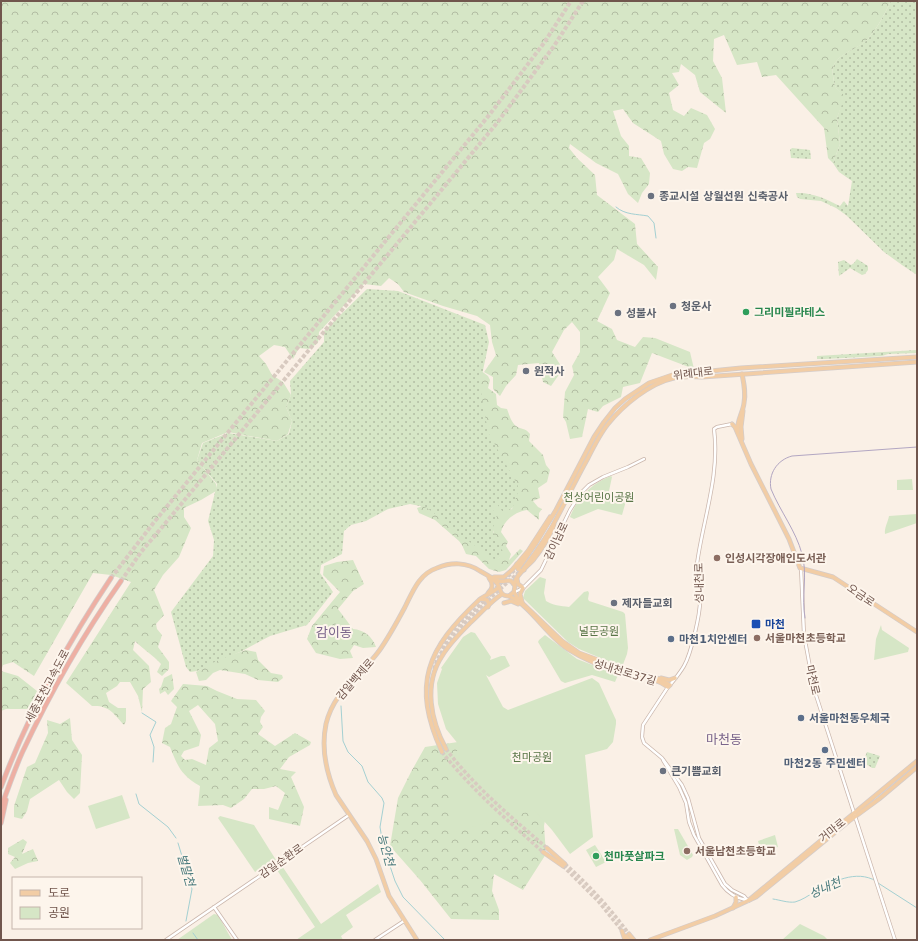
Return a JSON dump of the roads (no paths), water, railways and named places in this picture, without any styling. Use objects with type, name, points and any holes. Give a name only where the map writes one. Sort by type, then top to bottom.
[{"type":"highway","name":"세종포천고속도로","points":[[1,787],[21,737],[45,688],[73,637],[111,578]]},
{"type":"highway","name":"세종포천고속도로","points":[[1,807],[22,754],[62,674],[121,581]]},
{"type":"highway","points":[[1,823],[10,782]]},
{"type":"main road","name":"위례대로","points":[[521,567],[558,512],[607,424],[620,410],[641,393],[673,378],[716,370],[917,358]]},
{"type":"main road","name":"위례대로","points":[[701,374],[718,376],[917,362]]},
{"type":"main road","points":[[742,374],[745,387],[741,427],[742,442]]},
{"type":"main road","points":[[740,437],[737,429],[744,405]]},
{"type":"main road","name":"마천로","points":[[732,424],[740,437],[751,464],[789,539],[800,568]]},
{"type":"main road","points":[[479,570],[498,578],[504,577],[512,570],[521,567],[535,558],[552,532],[558,512]]},
{"type":"main road","name":"감일백제로","points":[[417,940],[404,921],[385,887],[372,851],[333,787],[324,757],[326,724],[333,705],[344,688],[378,652],[396,624],[416,584],[424,575],[435,568],[451,564],[466,565],[479,570],[491,578]]},
{"type":"main road","points":[[521,567],[517,582],[520,586],[524,586]]},
{"type":"main road","name":"오금로","points":[[800,568],[833,577],[917,632]]},
{"type":"main road","points":[[442,752],[427,709],[426,685],[429,668],[435,653],[452,627],[480,599],[492,590],[490,580],[479,570]]},
{"type":"main road","points":[[487,594],[499,587],[512,570]]},
{"type":"main road","points":[[520,575],[514,584],[514,592],[508,596],[504,603],[511,601],[524,607]]},
{"type":"main road","points":[[491,578],[500,581],[510,580],[519,587],[524,586]]},
{"type":"main road","points":[[491,578],[499,587],[502,594],[508,596]]},
{"type":"main road","points":[[522,603],[520,594],[524,586]]},
{"type":"main road","name":"성내천로37길","points":[[514,592],[522,603],[563,646],[581,657],[592,662],[654,679],[669,686]]},
{"type":"main road","points":[[446,749],[439,734],[432,710],[431,686],[441,656],[457,636],[502,594]]},
{"type":"main road","name":"성내천로37길","points":[[508,596],[524,607],[546,627]]},
{"type":"main road","points":[[480,599],[483,598],[487,600],[489,604],[488,607]]},
{"type":"main road","name":"성내천로37길","points":[[622,671],[658,678],[669,686]]},
{"type":"main road","points":[[658,678],[669,680],[675,678]]},
{"type":"main road","name":"거마로","points":[[748,901],[753,894],[917,761]]},
{"type":"main road","name":"거마로","points":[[650,940],[695,924],[756,897],[917,767]]},
{"type":"main road","points":[[543,852],[564,865],[547,848]]},
{"type":"main road","points":[[733,908],[736,902],[736,897]]},
{"type":"main road","points":[[622,931],[634,940]]},
{"type":"main road","points":[[627,936],[629,940]]},
{"type":"street","name":"성내천로","points":[[732,424],[714,429],[716,460],[712,493],[696,566],[700,600],[697,621],[689,654],[685,665],[643,725],[642,737],[644,743],[662,758],[682,785],[699,838],[722,880],[732,890],[744,896],[748,901]]},
{"type":"street","name":"감이남로","points":[[514,592],[537,576],[545,565],[570,510],[581,493],[603,477],[644,459]]},
{"type":"street","name":"마천로","points":[[800,568],[803,624],[812,680],[895,940]]},
{"type":"street","name":"성내천로","points":[[662,758],[664,764],[679,787],[686,803],[689,822],[697,841],[722,885],[736,897],[748,901]]},
{"type":"street","name":"감일순환로","points":[[166,940],[349,815]]},
{"type":"street","points":[[214,907],[237,940]]},
{"type":"street","points":[[376,940],[404,921]]},
{"type":"waterway","points":[[616,207],[627,213],[648,216],[654,223],[656,238]]},
{"type":"waterway","name":"능안천","points":[[341,706],[343,741],[348,752],[362,766],[368,782],[382,798],[384,803],[380,827],[383,845],[395,881],[403,897],[445,940]]},
{"type":"waterway","name":"벌말천","points":[[142,713],[156,722],[150,735],[154,747],[153,762]]},
{"type":"waterway","name":"벌말천","points":[[136,794],[139,804],[168,827],[176,838]]},
{"type":"waterway","name":"벌말천","points":[[178,843],[192,889],[186,921]]},
{"type":"waterway","name":"성내천","points":[[773,899],[795,902],[828,884],[844,878],[860,876],[876,881]]},
{"type":"waterway","name":"성내천","points":[[878,883],[917,908]]},
{"type":"waterway","name":"벌말천","points":[[193,933],[198,940]]},
{"type":"tunnel","points":[[111,578],[155,521],[490,114],[544,43],[571,1]]},
{"type":"tunnel","points":[[121,581],[141,552],[497,123],[554,46],[583,1]]},
{"type":"tunnel","points":[[496,588],[519,566]]},
{"type":"tunnel","points":[[434,669],[439,657],[458,630],[520,571]]},
{"type":"tunnel","points":[[441,648],[454,630],[491,594]]},
{"type":"tunnel","points":[[446,749],[481,789],[547,848]]},
{"type":"tunnel","points":[[442,752],[478,792],[543,852]]},
{"type":"tunnel","points":[[565,864],[599,897],[629,934]]},
{"type":"tunnel","points":[[563,866],[598,901],[624,933]]},
{"type":"tram line","points":[[805,618],[804,562],[796,537],[771,489],[770,483],[772,473],[775,468],[782,461],[792,456],[917,447]]},
{"type":"place","name":"종교시설 상월선원 신축공사","points":[[651,196]]},
{"type":"place","name":"청운사","points":[[673,306]]},
{"type":"place","name":"그리미필라테스","points":[[746,312]]},
{"type":"place","name":"성불사","points":[[618,313]]},
{"type":"place","name":"원적사","points":[[526,371]]},
{"type":"place","name":"인성시각장애인도서관","points":[[717,558]]},
{"type":"place","name":"제자들교회","points":[[614,603]]},
{"type":"place","name":"마천","points":[[756,624]]},
{"type":"place","name":"서울마천초등학교","points":[[757,638]]},
{"type":"place","name":"마천1치안센터","points":[[671,639]]},
{"type":"place","name":"서울마천동우체국","points":[[801,718]]},
{"type":"place","name":"마천2동 주민센터","points":[[825,750]]},
{"type":"place","name":"큰기쁨교회","points":[[663,771]]},
{"type":"place","name":"서울남천초등학교","points":[[687,851]]},
{"type":"place","name":"천마풋살파크","points":[[596,856]]},
{"type":"district","name":"감이동","points":[[334,632]]},
{"type":"district","name":"마천동","points":[[724,739]]},
{"type":"park label","name":"천상어린이공원","points":[[599,497]]},
{"type":"park label","name":"널문공원","points":[[599,631]]},
{"type":"park label","name":"천마공원","points":[[532,757]]}]
